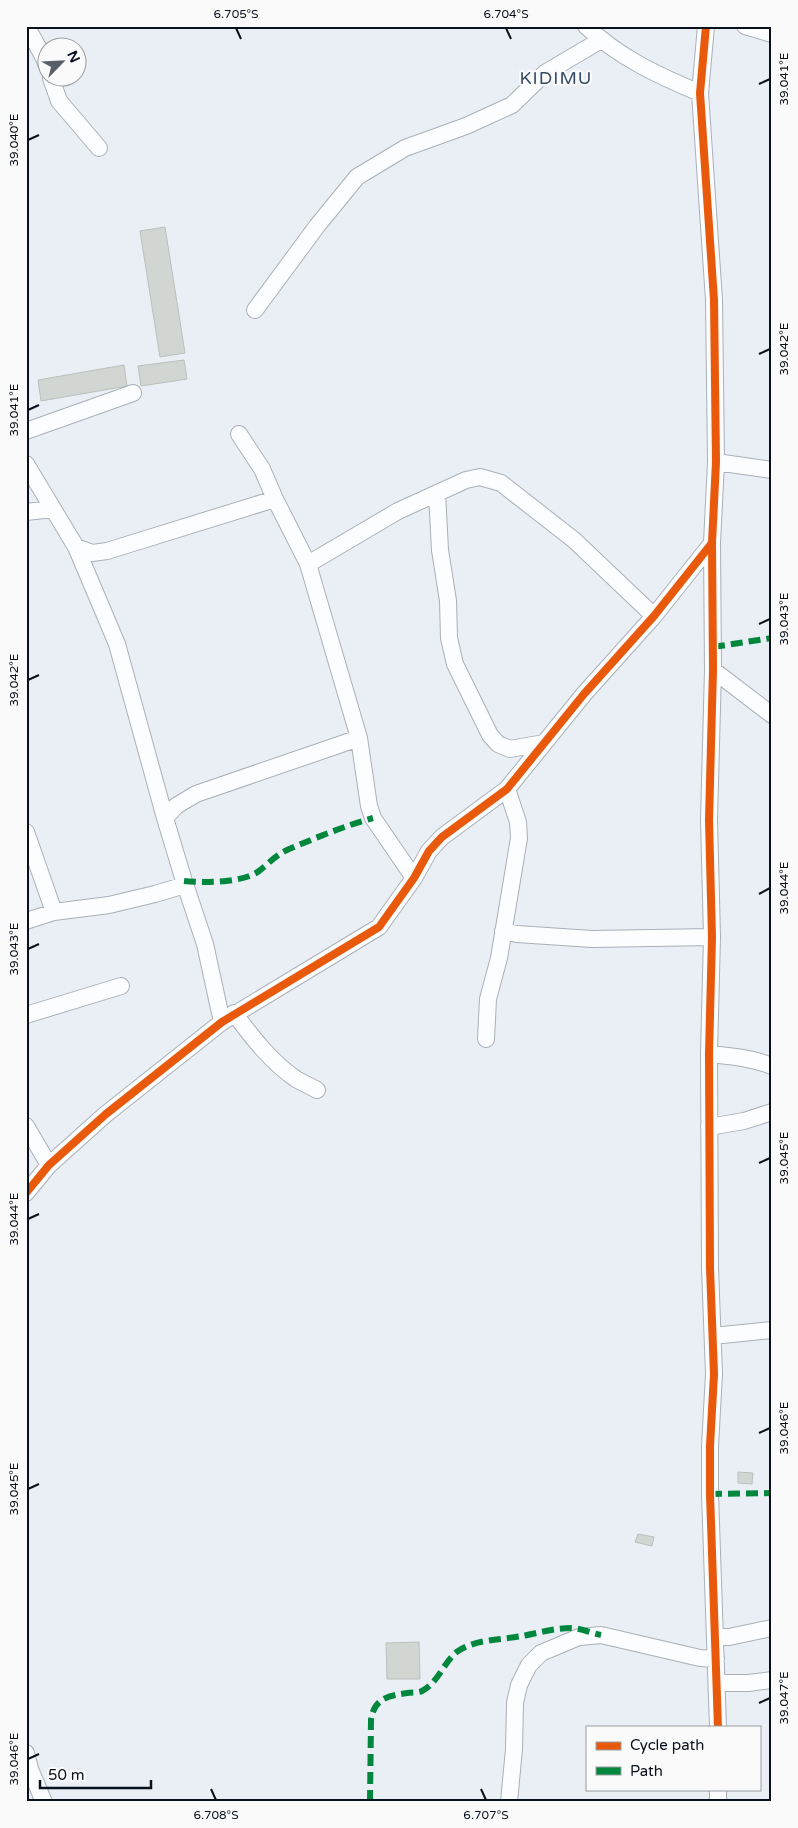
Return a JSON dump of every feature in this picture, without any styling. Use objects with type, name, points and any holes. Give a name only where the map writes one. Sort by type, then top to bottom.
[{"type":"street","points":[[586,26],[601,40],[654,73],[700,93]]},
{"type":"street","points":[[706,26],[700,93],[714,300],[716,462],[712,544],[713,670],[709,820],[712,937],[709,1127],[710,1268],[714,1374],[710,1446],[710,1494],[718,1726]]},
{"type":"street","points":[[745,26],[772,34]]},
{"type":"street","points":[[26,29],[38,47]]},
{"type":"street","points":[[255,310],[356,177],[405,148],[466,126],[512,105],[545,73],[601,40]]},
{"type":"street","points":[[55,88],[59,100],[99,148]]},
{"type":"street","points":[[26,432],[133,393]]},
{"type":"street","points":[[239,434],[262,469],[275,500],[308,564],[359,738],[369,806],[373,818],[414,878]]},
{"type":"street","points":[[716,462],[772,470]]},
{"type":"street","points":[[26,464],[76,547],[117,644],[165,818],[228,1017],[296,1079],[317,1090]]},
{"type":"street","points":[[308,564],[398,511],[466,480],[480,478],[500,483],[574,540],[654,616]]},
{"type":"street","points":[[437,493],[440,550],[448,601],[449,638],[454,664],[490,735],[498,744],[510,748],[544,743]]},
{"type":"street","points":[[76,547],[92,553],[107,551],[275,500]]},
{"type":"street","points":[[26,512],[53,509]]},
{"type":"street","points":[[26,1193],[48,1165],[106,1114],[228,1017],[379,927],[414,878],[429,851],[442,837],[507,789],[584,694],[654,616],[712,544]]},
{"type":"street","points":[[713,670],[772,716]]},
{"type":"street","points":[[165,818],[176,806],[196,794],[359,738]]},
{"type":"street","points":[[486,1039],[488,1000],[499,958],[518,838],[518,822],[507,789]]},
{"type":"street","points":[[26,832],[54,912]]},
{"type":"street","points":[[26,921],[54,912],[109,905],[185,885]]},
{"type":"street","points":[[503,931],[517,934],[592,939],[712,937]]},
{"type":"street","points":[[26,1015],[121,986]]},
{"type":"street","points":[[709,1054],[737,1056],[772,1066]]},
{"type":"street","points":[[709,1127],[744,1121],[772,1112]]},
{"type":"street","points":[[26,1126],[48,1165]]},
{"type":"street","points":[[713,1336],[772,1330]]},
{"type":"street","points":[[716,1637],[729,1637],[772,1628]]},
{"type":"street","points":[[508,1802],[514,1749],[515,1703],[519,1685],[529,1665],[541,1653],[579,1637],[601,1635],[700,1658],[716,1659]]},
{"type":"street","points":[[718,1683],[748,1683],[772,1680]]},
{"type":"street","points":[[28,1764],[44,1802]]},
{"type":"building","points":[[165,227],[185,353],[160,357],[140,231]]},
{"type":"building","points":[[184,360],[187,379],[141,386],[138,366]]},
{"type":"building","points":[[124,365],[127,386],[41,401],[38,380]]},
{"type":"building","points":[[738,1472],[753,1473],[752,1484],[738,1483]]},
{"type":"building","points":[[638,1534],[654,1537],[652,1546],[635,1542]]},
{"type":"building","points":[[419,1642],[420,1679],[387,1679],[386,1643]]},
{"type":"marked path","points":[[713,647],[772,638]]},
{"type":"marked path","points":[[184,881],[212,882],[243,878],[259,871],[287,850],[340,828],[373,818]]},
{"type":"marked path","points":[[710,1494],[772,1493]]},
{"type":"marked path","points":[[370,1802],[371,1720],[375,1707],[383,1699],[394,1695],[422,1691],[433,1682],[453,1655],[473,1644],[565,1628],[601,1635]]},
{"type":"cycle path","points":[[706,26],[700,93],[714,300],[716,462],[712,543],[713,670],[709,820],[712,937],[709,1054],[710,1268],[714,1374],[710,1446],[710,1494],[718,1726]]},
{"type":"cycle path","points":[[26,1193],[49,1165],[106,1114],[222,1022],[379,927],[414,878],[429,851],[442,837],[507,789],[584,694],[654,616],[712,543]]},
{"type":"district","name":"KIDIMU","points":[[556,78]]}]
